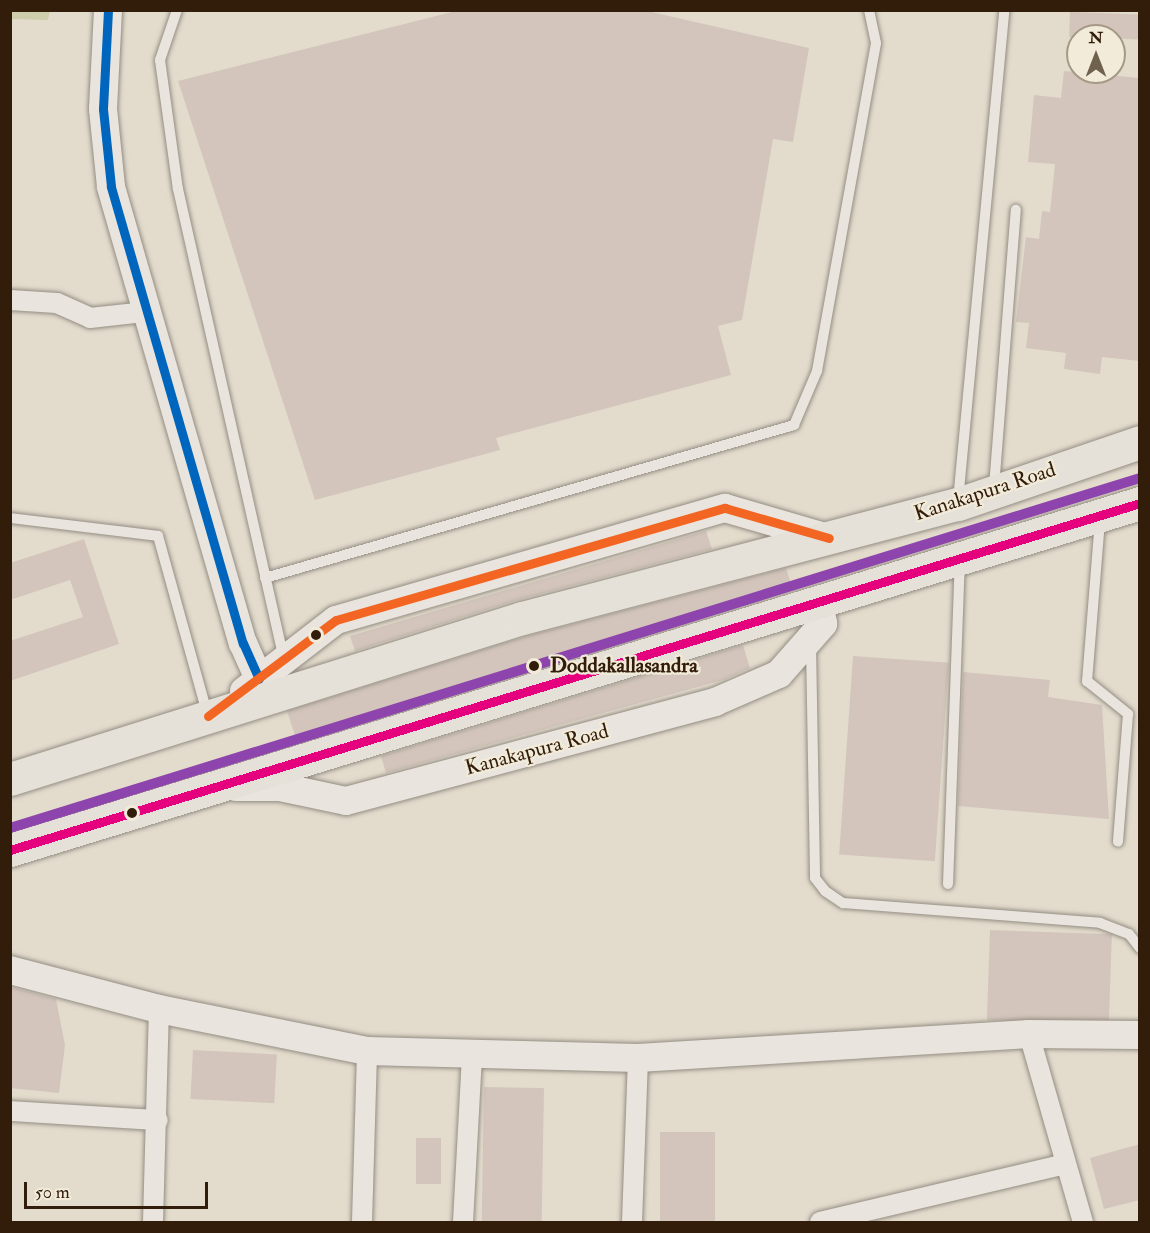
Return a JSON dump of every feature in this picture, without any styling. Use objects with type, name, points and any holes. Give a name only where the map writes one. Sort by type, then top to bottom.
[{"type":"highway","name":"Kanakapura Road","points":[[10,779],[522,618],[958,504],[993,490],[1140,442]]},
{"type":"highway","name":"Kanakapura Road","points":[[10,850],[203,787],[960,562],[1140,503]]},
{"type":"street","points":[[108,10],[105,149],[144,312],[259,679]]},
{"type":"street","points":[[10,300],[57,303],[90,318],[144,312]]},
{"type":"street","name":"Kanakapura Road","points":[[208,716],[336,620],[725,508],[829,538]]},
{"type":"street","name":"Kanakapura Road","points":[[203,787],[280,787],[346,801],[755,688],[779,674],[823,624],[820,604]]},
{"type":"street","points":[[10,970],[159,1009],[367,1051],[472,1056],[638,1058],[1029,1034],[1140,1035]]},
{"type":"street","points":[[153,1222],[158,1120],[159,1009]]},
{"type":"street","points":[[1029,1034],[1083,1222]]},
{"type":"street","points":[[362,1222],[367,1051]]},
{"type":"street","points":[[463,1222],[472,1056]]},
{"type":"street","points":[[632,1222],[638,1058]]},
{"type":"street","points":[[10,1111],[158,1120]]},
{"type":"street","points":[[820,1222],[1065,1164]]},
{"type":"lane","points":[[177,10],[160,60],[178,189],[284,659]]},
{"type":"lane","points":[[265,578],[794,425],[817,371],[876,43],[869,10]]},
{"type":"lane","points":[[958,504],[1004,10]]},
{"type":"lane","points":[[993,490],[1016,210]]},
{"type":"lane","points":[[1100,516],[1087,681],[1128,714],[1118,842]]},
{"type":"lane","points":[[10,518],[158,536],[208,716]]},
{"type":"lane","points":[[948,884],[960,562]]},
{"type":"lane","points":[[811,638],[815,878],[825,891],[843,903],[1100,923],[1129,934],[1140,948]]},
{"type":"green space","points":[[11,10],[50,11],[48,20],[11,19]]},
{"type":"building","points":[[460,10],[643,10],[809,48],[793,142],[773,139],[742,320],[718,326],[731,375],[496,438],[500,450],[315,500],[178,81]]},
{"type":"building","points":[[1070,12],[1140,14],[1139,39],[1126,39],[1126,24],[1070,24]]},
{"type":"building","points":[[1064,71],[1066,71],[1066,84],[1126,84],[1126,77],[1140,78],[1140,361],[1102,357],[1100,374],[1064,369],[1066,353],[1026,348],[1029,323],[1016,322],[1026,237],[1039,239],[1042,211],[1050,212],[1055,164],[1028,162],[1034,95],[1061,98]]},
{"type":"building","points":[[706,531],[712,549],[517,600],[355,651],[350,636]]},
{"type":"building","points":[[84,539],[119,644],[10,681],[10,641],[83,617],[70,580],[10,600],[10,563]]},
{"type":"building","points":[[786,568],[793,590],[297,742],[287,711],[527,636]]},
{"type":"building","points":[[743,645],[750,668],[723,680],[386,773],[381,756]]},
{"type":"building","points":[[853,656],[949,663],[935,861],[839,855]]},
{"type":"building","points":[[963,672],[1050,680],[1048,697],[1102,705],[1109,819],[958,806]]},
{"type":"building","points":[[990,930],[1112,934],[1109,1024],[987,1020]]},
{"type":"building","points":[[10,987],[56,999],[65,1045],[59,1093],[10,1088]]},
{"type":"building","points":[[193,1050],[277,1054],[274,1103],[190,1099]]},
{"type":"building","points":[[484,1087],[544,1088],[542,1222],[482,1222]]},
{"type":"building","points":[[660,1132],[715,1132],[715,1222],[660,1222]]},
{"type":"building","points":[[416,1138],[441,1138],[441,1184],[416,1184]]},
{"type":"building","points":[[1140,1144],[1140,1200],[1104,1209],[1090,1158]]},
{"type":"transit line","points":[[108,10],[103,109],[111,187],[243,643],[259,679]]},
{"type":"transit line","points":[[10,828],[1140,478]]},
{"type":"transit line","points":[[10,850],[1140,503]]},
{"type":"transit line","points":[[208,716],[336,620],[725,508],[829,538]]},
{"type":"place","name":"Doddakallasandra","points":[[534,666]]}]
